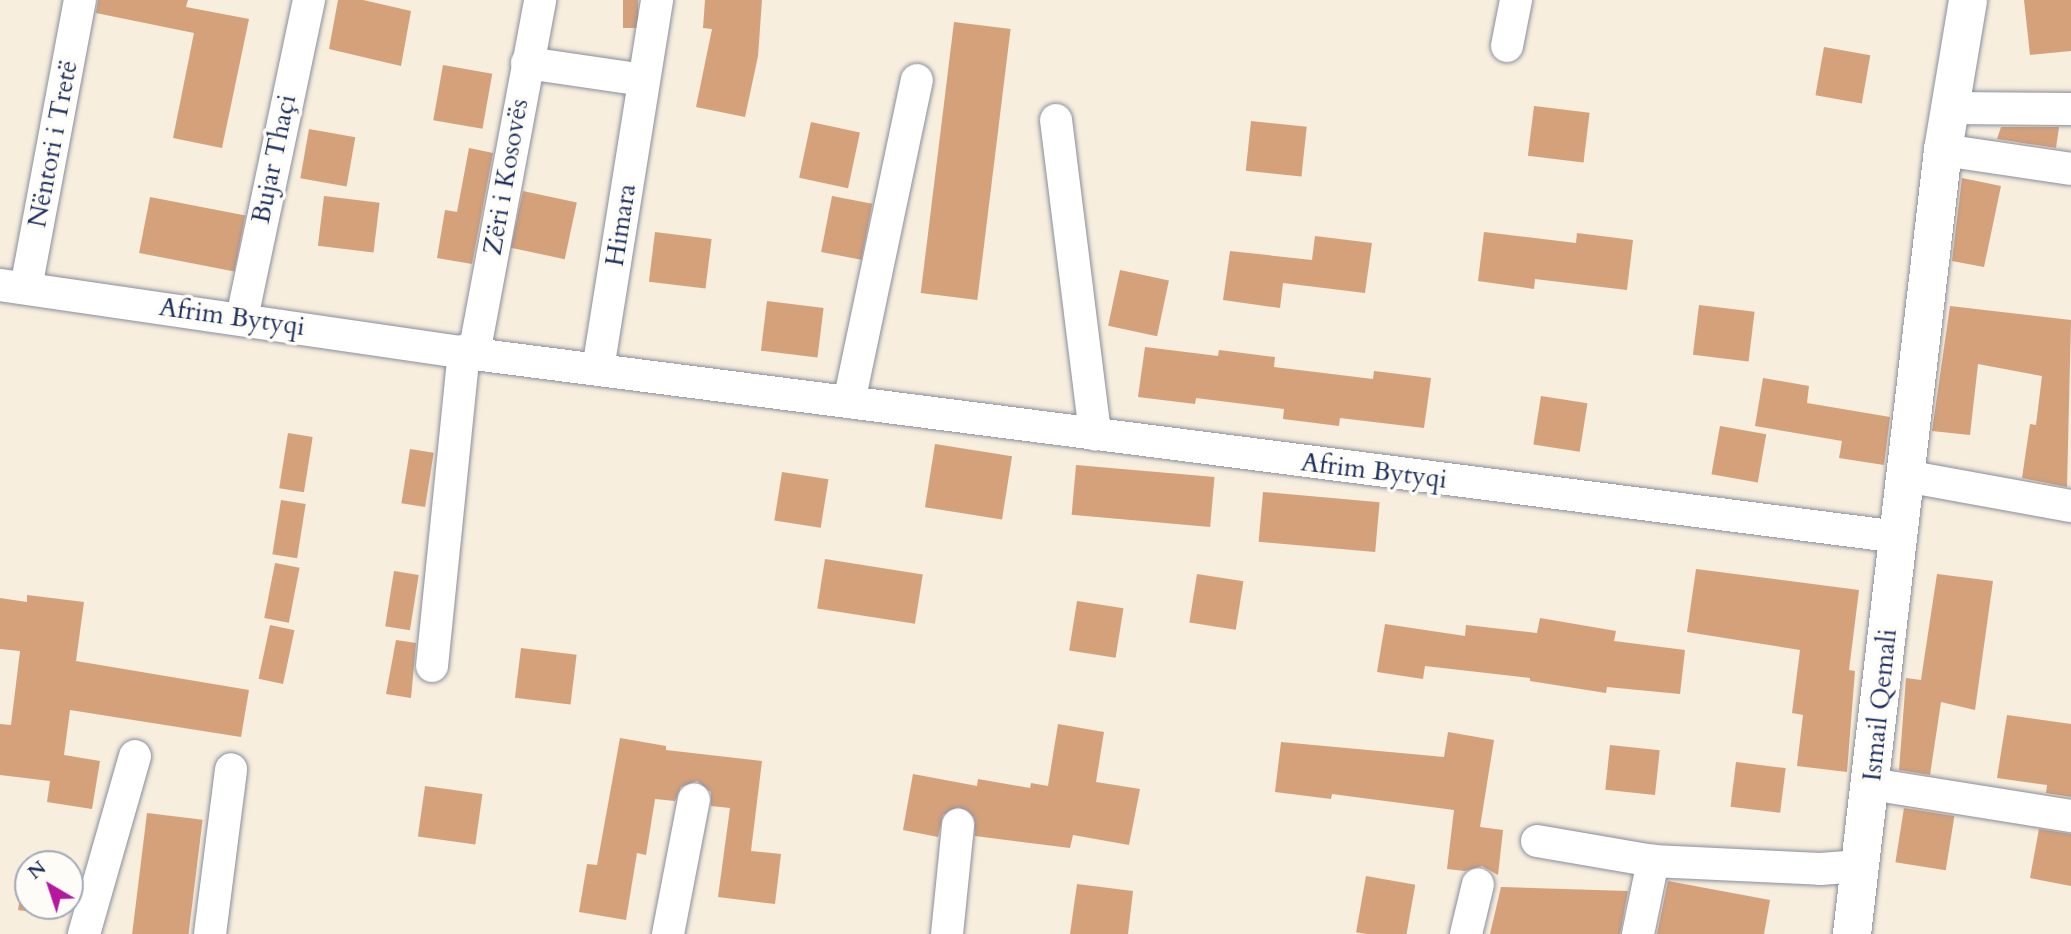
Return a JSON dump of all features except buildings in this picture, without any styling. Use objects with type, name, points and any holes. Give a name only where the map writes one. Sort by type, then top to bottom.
[{"type":"street","name":"Nëntori i Tretë","points":[[13,287],[80,0]]},
{"type":"street","name":"Bujar Thaçi","points":[[242,318],[309,0]]},
{"type":"street","name":"Zëri i Kosovës","points":[[469,352],[540,0]]},
{"type":"street","name":"Himara","points":[[598,369],[657,0]]},
{"type":"street","points":[[1507,46],[1516,0]]},
{"type":"street","name":"Ismail Qemali","points":[[1852,934],[1943,150],[1968,0]]},
{"type":"street","points":[[527,63],[644,80]]},
{"type":"street","points":[[849,402],[916,80]]},
{"type":"street","points":[[1949,108],[2071,109]]},
{"type":"street","points":[[1056,120],[1094,435]]},
{"type":"street","points":[[1943,150],[2071,170]]},
{"type":"street","name":"Afrim Bytyqi","points":[[13,287],[469,352],[1094,435],[1899,537]]},
{"type":"street","points":[[432,666],[469,352]]},
{"type":"street","points":[[1906,476],[2071,506]]},
{"type":"street","points":[[84,934],[135,756]]},
{"type":"street","points":[[210,934],[231,769]]},
{"type":"street","points":[[1871,784],[2071,816]]},
{"type":"street","points":[[668,934],[694,799]]},
{"type":"street","points":[[947,934],[958,825]]},
{"type":"street","points":[[1537,841],[1653,861],[1820,869],[1861,866]]},
{"type":"street","points":[[1638,934],[1653,861]]},
{"type":"street","points":[[1466,934],[1478,884]]}]
